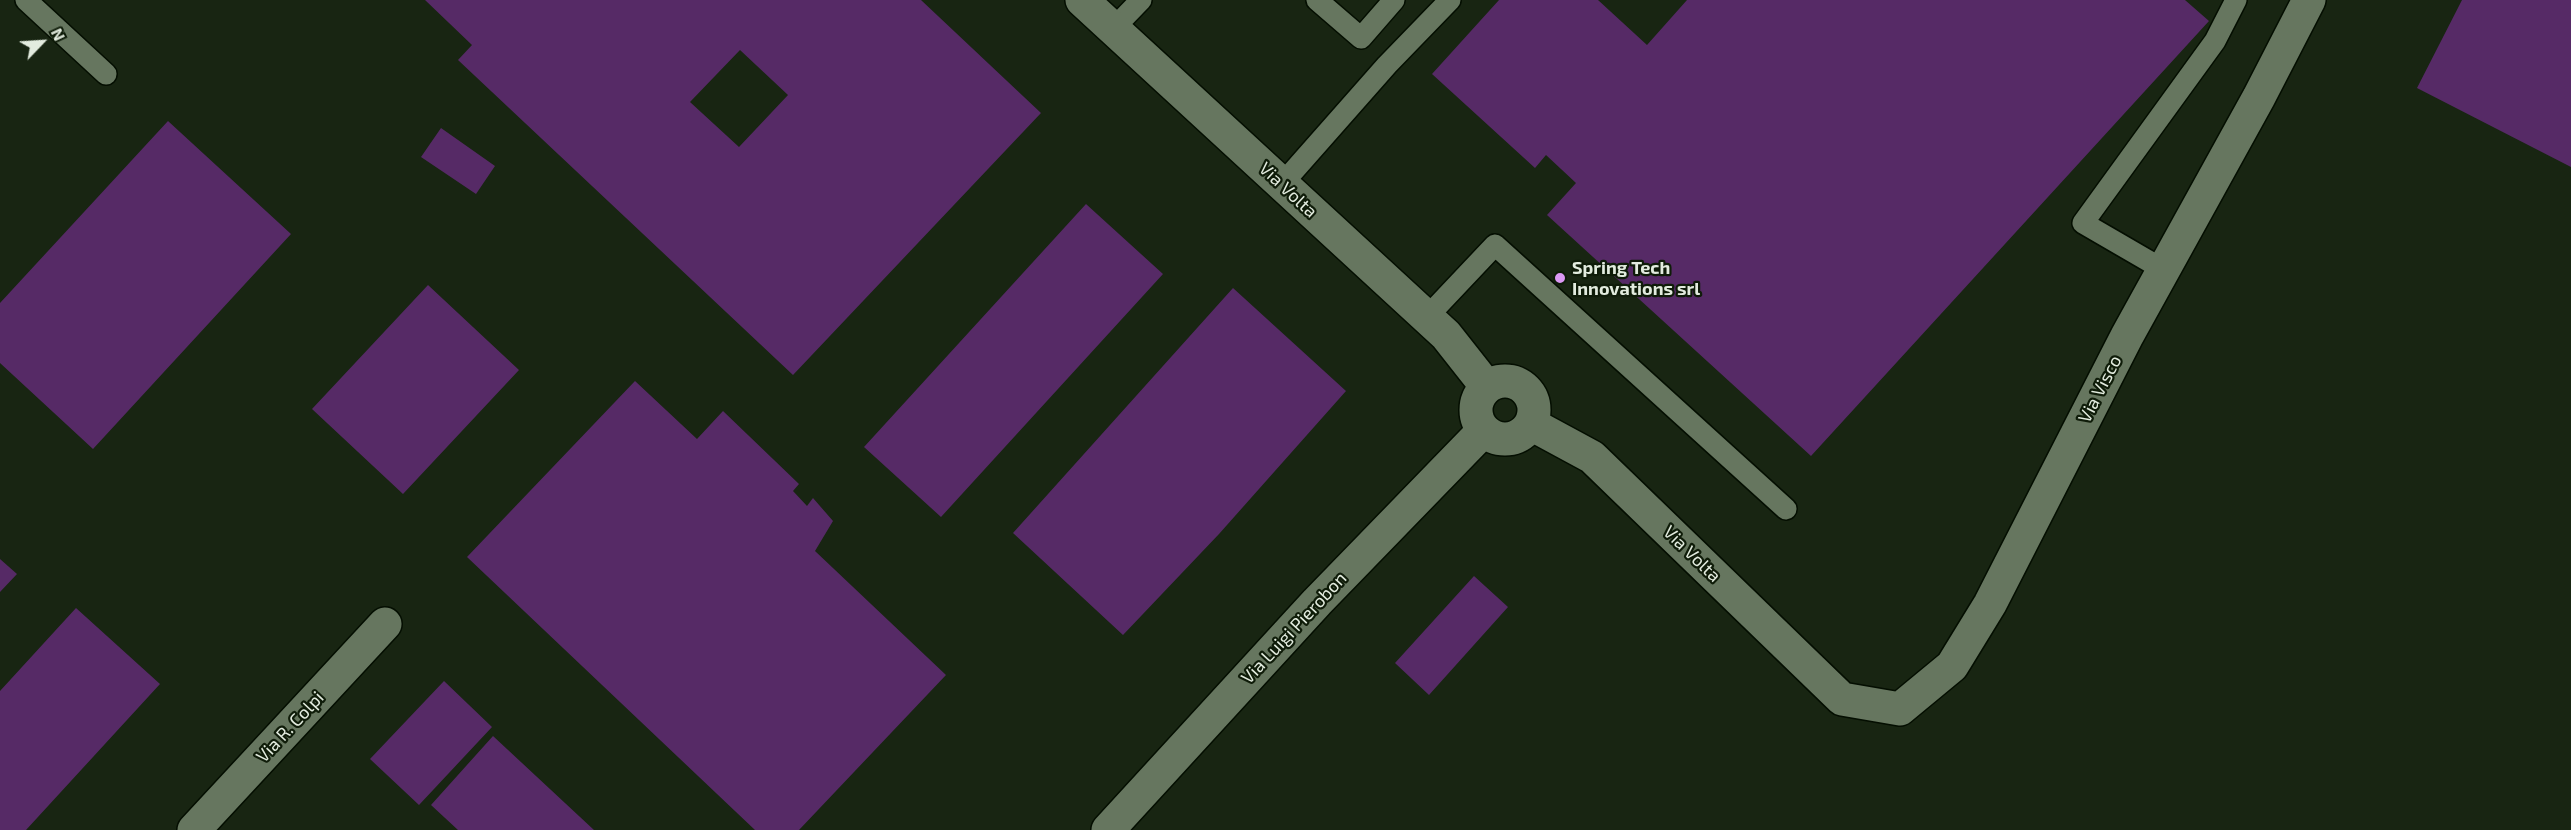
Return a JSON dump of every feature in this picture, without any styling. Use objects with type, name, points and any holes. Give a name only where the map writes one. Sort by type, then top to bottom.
[{"type":"street","name":"Via Volta","points":[[1082,0],[1446,335],[1487,387]]},
{"type":"street","name":"Via Visco","points":[[1842,699],[1900,709],[1953,666],[1990,604],[2127,336],[2259,97],[2303,2]]},
{"type":"street","points":[[1497,381],[1520,384],[1528,391],[1533,402],[1534,413],[1531,424],[1518,436],[1509,439],[1492,436],[1484,430],[1478,420],[1476,408],[1479,396],[1497,381]]},
{"type":"street","name":"Via Volta","points":[[1531,424],[1592,457],[1842,699]]},
{"type":"street","name":"Via Luigi Pierobon","points":[[1108,830],[1317,602],[1484,430]]},
{"type":"street","name":"Via R. Colpi","points":[[194,830],[385,624]]},
{"type":"lane","points":[[26,0],[106,74]]},
{"type":"lane","points":[[1113,29],[1141,0]]},
{"type":"lane","points":[[1317,0],[1361,38],[1394,0]]},
{"type":"lane","points":[[1282,184],[1387,65],[1450,0]]},
{"type":"lane","points":[[2164,270],[2083,223],[2215,41],[2236,0]]},
{"type":"lane","points":[[1427,317],[1495,245],[1786,509]]},
{"type":"building","points":[[425,0],[921,0],[1041,113],[793,375],[458,60],[472,45]],"holes":[[[740,50],[788,95],[739,147],[690,102]]]},
{"type":"building","points":[[1499,0],[1598,0],[1647,45],[1687,0],[2185,0],[2209,21],[1811,456],[1547,215],[1576,183],[1546,155],[1535,168],[1432,74]]},
{"type":"building","points":[[2462,0],[2571,0],[2571,167],[2417,88]]},
{"type":"building","points":[[168,121],[291,234],[93,449],[0,363],[0,303]]},
{"type":"building","points":[[441,128],[495,166],[476,194],[421,157]]},
{"type":"building","points":[[1086,204],[1163,274],[941,517],[864,447]]},
{"type":"building","points":[[428,285],[519,370],[403,494],[312,409]]},
{"type":"building","points":[[1233,288],[1346,391],[1219,534],[1123,635],[1013,533]]},
{"type":"building","points":[[635,381],[697,439],[723,411],[799,484],[793,491],[807,506],[813,498],[833,521],[815,551],[946,675],[799,830],[755,830],[467,557]]},
{"type":"building","points":[[0,559],[17,574],[0,592]]},
{"type":"building","points":[[1474,576],[1508,607],[1429,695],[1395,663]]},
{"type":"building","points":[[76,608],[160,684],[26,830],[0,830],[0,691]]},
{"type":"building","points":[[444,681],[492,727],[419,805],[370,759]]},
{"type":"building","points":[[493,736],[594,830],[458,830],[431,805]]},
{"type":"place","name":"Spring Tech Innovations srl","points":[[1560,278]]}]
